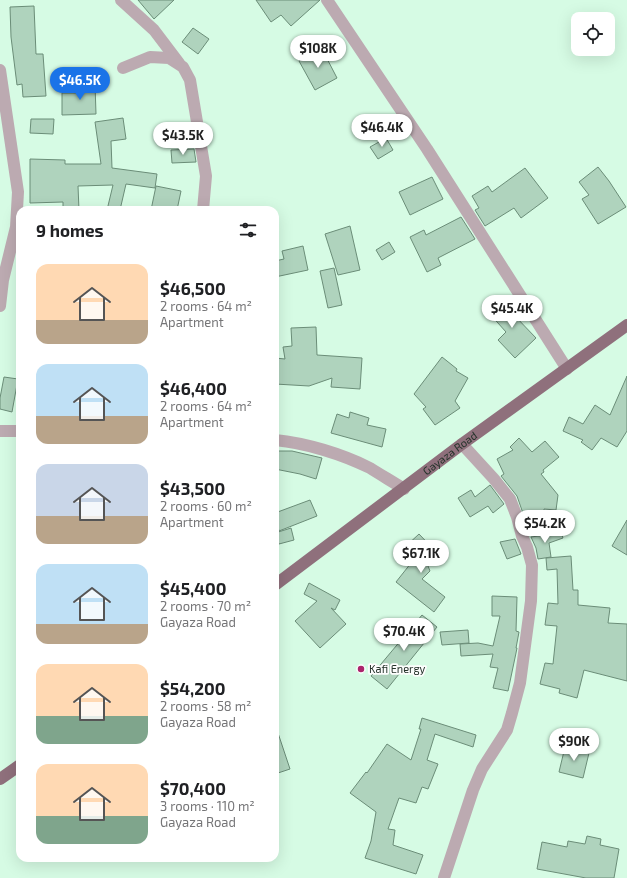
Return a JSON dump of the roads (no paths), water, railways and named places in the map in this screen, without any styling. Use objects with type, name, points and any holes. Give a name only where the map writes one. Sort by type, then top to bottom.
[{"type":"main road","name":"Gayaza Road","points":[[279,582],[462,444],[627,325]]},
{"type":"main road","points":[[0,779],[16,768]]},
{"type":"street","points":[[121,0],[154,30],[183,67],[190,80],[206,176],[204,206]]},
{"type":"street","points":[[327,0],[427,149],[567,369]]},
{"type":"street","points":[[123,68],[150,57],[169,58],[183,67]]},
{"type":"street","points":[[0,70],[18,192],[17,206]]},
{"type":"street","points":[[0,306],[3,280],[16,227]]},
{"type":"street","points":[[0,431],[16,431]]},
{"type":"street","points":[[279,441],[294,443],[349,459],[369,468],[404,489]]},
{"type":"street","points":[[444,878],[473,790],[482,769],[507,730],[520,683],[531,601],[532,566],[527,547],[522,536],[518,517],[510,499],[462,444]]},
{"type":"place","name":"Kafi Energy","points":[[361,669]]}]
